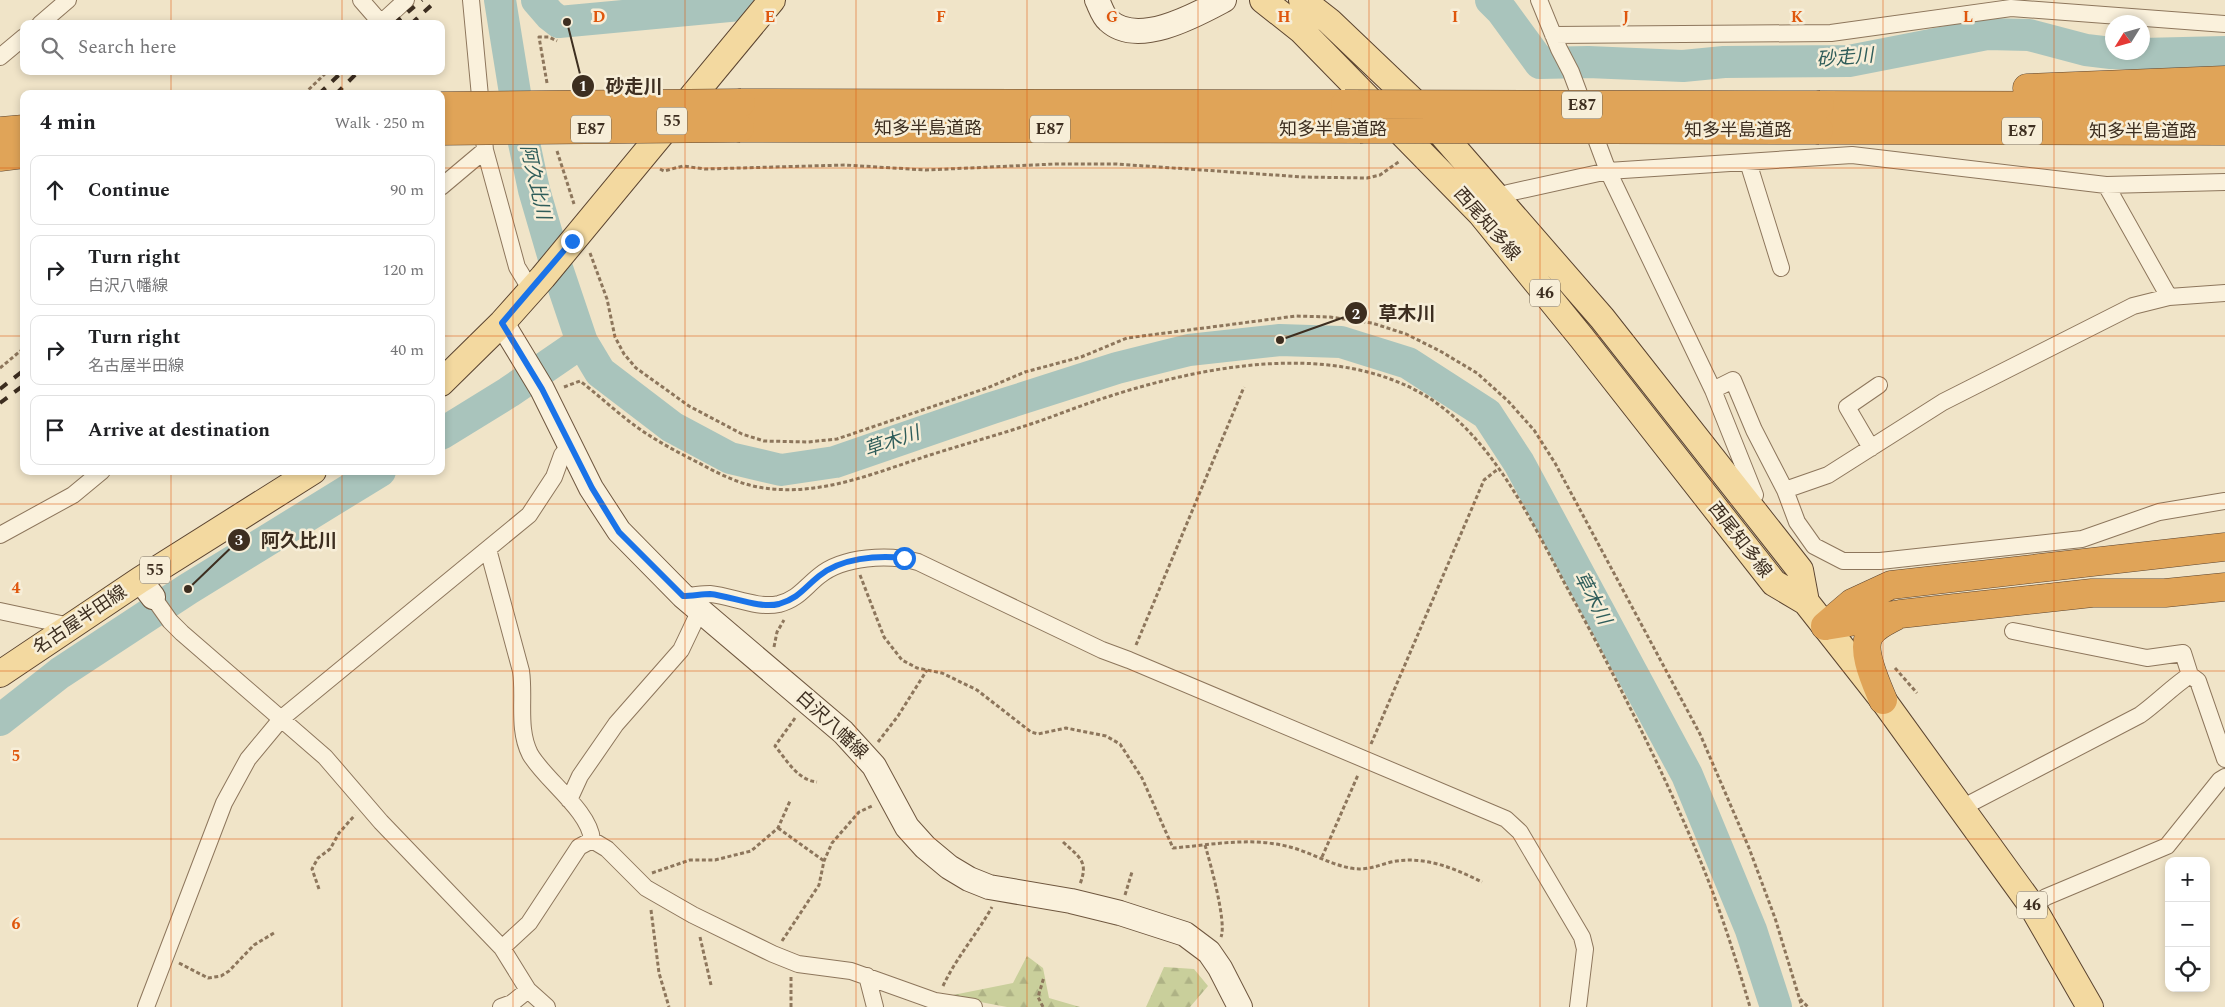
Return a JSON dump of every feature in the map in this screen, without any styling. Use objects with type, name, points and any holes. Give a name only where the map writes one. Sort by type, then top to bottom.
[{"type":"highway","points":[[1902,105],[1958,90],[2225,80]]},
{"type":"highway","name":"知多半島道路","points":[[445,131],[740,115],[1345,104],[1820,117],[2044,131],[2225,131]]},
{"type":"highway","name":"知多半島道路","points":[[445,106],[1360,130],[1820,117],[1902,105],[2225,106]]},
{"type":"highway","points":[[0,131],[20,129]]},
{"type":"highway","points":[[2044,131],[2064,145],[2225,146]]},
{"type":"highway","points":[[0,157],[20,154]]},
{"type":"highway","points":[[1825,626],[1852,603],[1891,585],[2225,547]]},
{"type":"highway","points":[[1825,626],[1900,614],[2092,593],[2165,593],[2225,587]]},
{"type":"highway","points":[[1883,700],[1870,667],[1867,648],[1869,635],[1882,624],[1900,614]]},
{"type":"main road","name":"55","points":[[445,379],[502,323],[537,283],[772,0]]},
{"type":"main road","points":[[1097,0],[1108,20],[1129,31],[1159,29],[1194,16],[1224,0]]},
{"type":"main road","name":"西尾知多線","points":[[1263,0],[1301,30],[1480,214],[1581,337],[1774,583],[1806,602],[1883,700],[1964,809],[2032,906],[2090,1007]]},
{"type":"main road","name":"西尾知多線","points":[[1302,0],[1329,21],[1414,102],[1602,318],[1800,570],[1806,602]]},
{"type":"main road","name":"白沢八幡線","points":[[502,323],[528,364],[592,488],[619,532],[692,603],[766,665],[866,754],[907,827],[925,847],[969,879],[988,886],[1120,913],[1185,934],[1209,952],[1220,968],[1240,1007]]},
{"type":"main road","name":"名古屋半田線","points":[[0,674],[70,626],[153,597],[308,475]]},
{"type":"street","points":[[45,20],[68,0]]},
{"type":"street","points":[[361,0],[379,20]]},
{"type":"street","points":[[383,20],[406,0]]},
{"type":"street","points":[[471,0],[485,150],[517,267],[537,283]]},
{"type":"street","points":[[1539,0],[1556,42],[1571,72],[1608,171],[1713,390],[1755,495]]},
{"type":"street","points":[[1556,42],[1831,33],[2010,4],[2225,24]]},
{"type":"street","points":[[0,56],[20,41]]},
{"type":"street","points":[[445,184],[485,150]]},
{"type":"street","points":[[1496,197],[1608,171],[1852,155],[2106,185],[2225,182]]},
{"type":"street","points":[[1748,162],[1781,268]]},
{"type":"street","points":[[2106,185],[2169,296]]},
{"type":"street","points":[[1785,490],[1828,475],[1943,402],[2134,306],[2169,296],[2225,293]]},
{"type":"street","points":[[1713,390],[1733,380],[1754,430],[1785,490],[1797,522],[1814,546],[1843,561],[1880,561],[2082,539],[2159,512],[2225,501]]},
{"type":"street","points":[[1871,448],[1847,407],[1879,385]]},
{"type":"street","points":[[146,1007],[224,803],[248,759],[282,718],[528,515],[554,477],[562,455],[570,445]]},
{"type":"street","points":[[0,535],[73,495],[97,475]]},
{"type":"street","points":[[488,549],[521,671],[524,691],[522,731],[531,755],[592,831],[592,840]]},
{"type":"street","points":[[569,800],[580,776],[616,724],[681,650],[692,603],[710,594],[750,602],[776,604],[796,598],[820,574],[849,561],[890,556],[918,562],[1102,650],[1506,819],[1520,832],[1582,937],[1585,949],[1578,1007]]},
{"type":"street","points":[[153,597],[182,633],[325,757],[365,803],[502,948],[528,990],[547,1007]]},
{"type":"street","points":[[0,611],[70,626]]},
{"type":"street","points":[[2013,631],[2146,658],[2183,653],[2190,675],[2198,681],[2225,759]]},
{"type":"street","points":[[1964,809],[1973,802],[2140,714],[2159,702],[2178,683],[2190,675]]},
{"type":"street","points":[[2032,906],[2046,897],[2167,846],[2220,780],[2225,777]]},
{"type":"street","points":[[592,840],[607,849],[642,884],[697,917],[773,954],[792,962],[851,971],[939,1002],[974,1007]]},
{"type":"street","points":[[502,948],[528,923],[579,847],[592,840]]},
{"type":"street","points":[[867,976],[875,1007]]},
{"type":"street","points":[[508,1006],[528,990]]},
{"type":"path","points":[[547,85],[540,38],[549,36],[557,41]]},
{"type":"path","points":[[308,90],[324,75]]},
{"type":"path","points":[[556,142],[569,190],[577,235],[588,248],[606,298],[615,337],[624,354],[636,368],[689,406],[742,434],[764,441],[808,442],[837,438],[987,388],[1025,372],[1081,356],[1127,338],[1296,316],[1330,317],[1372,323],[1406,334],[1477,373],[1508,401],[1534,430],[1554,462],[1700,734],[1749,848],[1775,918],[1802,1007]]},
{"type":"path","points":[[639,160],[664,171],[683,166],[705,169],[845,165],[926,170],[1055,164],[1107,164],[1293,177],[1366,178],[1380,175],[1415,146]]},
{"type":"path","points":[[0,368],[20,351]]},
{"type":"path","points":[[544,393],[580,381],[629,422],[665,446],[724,476],[754,487],[805,490],[830,487],[1038,422],[1160,380],[1243,368],[1294,364],[1323,365],[1359,369],[1418,392],[1448,413],[1465,428],[1485,451],[1511,487],[1544,545],[1651,747],[1699,857],[1726,928],[1750,1007]]},
{"type":"path","points":[[1129,660],[1244,387]]},
{"type":"path","points":[[1322,857],[1484,480],[1498,469]]},
{"type":"path","points":[[856,560],[867,596],[888,643],[902,660],[916,668],[942,673],[977,690],[1031,732],[1038,734],[1066,728],[1106,736],[1120,744],[1142,778],[1173,848],[1255,840],[1287,846],[1322,857],[1336,864],[1362,869],[1383,866],[1391,862],[1435,863],[1454,868],[1482,882]]},
{"type":"path","points":[[766,665],[772,657],[777,632],[799,604],[801,599],[799,595]]},
{"type":"path","points":[[1892,663],[1917,693]]},
{"type":"path","points":[[866,754],[875,746],[898,716],[927,670]]},
{"type":"path","points":[[807,701],[775,746],[800,776],[808,781],[817,782]]},
{"type":"path","points":[[773,954],[819,885],[824,860],[832,843],[859,812],[890,797]]},
{"type":"path","points":[[669,1007],[659,973],[651,905],[642,884],[690,860],[714,860],[751,851],[778,828],[790,801]]},
{"type":"path","points":[[319,889],[312,869],[318,858],[330,849],[339,833],[365,803]]},
{"type":"path","points":[[778,828],[824,860]]},
{"type":"path","points":[[1063,842],[1083,862],[1085,872],[1071,902]]},
{"type":"path","points":[[1205,845],[1223,933],[1209,952]]},
{"type":"path","points":[[939,1002],[943,985],[962,952],[982,926],[1003,890]]},
{"type":"path","points":[[697,917],[711,985]]},
{"type":"path","points":[[165,956],[208,978],[221,976],[229,971],[254,945],[274,933]]},
{"type":"path","points":[[791,1007],[792,962]]},
{"type":"path","points":[[1044,977],[1038,997],[1044,1007]]},
{"type":"path","points":[[1800,999],[1808,1007]]},
{"type":"green space","points":[[1027,956],[1043,968],[1049,998],[1080,1007],[1007,1007],[948,996],[1013,983]]},
{"type":"green space","points":[[1164,967],[1194,969],[1208,986],[1190,1007],[1146,1007]]},
{"type":"waterway","name":"草木川","points":[[500,0],[520,124],[534,190],[555,262],[582,342],[600,372],[672,427],[730,458],[781,470],[835,462],[992,408],[1117,368],[1189,350],[1280,340],[1341,342],[1408,363],[1487,414],[1519,463],[1687,775],[1751,930],[1776,1007]]},
{"type":"waterway","name":"砂走川","points":[[537,0],[559,22],[740,5]]},
{"type":"waterway","name":"砂走川","points":[[1491,0],[1502,11],[1540,63],[1588,62],[1683,66],[1724,62],[1849,61],[1987,34],[2029,35],[2086,50],[2111,53],[2225,52]]},
{"type":"waterway","name":"阿久比川","points":[[445,432],[509,392],[582,342]]},
{"type":"waterway","name":"阿久比川","points":[[0,720],[60,673],[188,589],[373,475]]},
{"type":"railway","points":[[399,20],[422,0]]},
{"type":"railway","points":[[415,20],[437,0]]},
{"type":"railway","points":[[323,90],[339,75]]},
{"type":"railway","points":[[340,90],[355,75]]},
{"type":"railway","points":[[0,389],[20,373]]},
{"type":"railway","points":[[0,403],[20,388]]},
{"type":"place","name":"砂走川","points":[[567,22]]},
{"type":"place","name":"草木川","points":[[1280,340]]},
{"type":"place","name":"阿久比川","points":[[188,589]]},
{"type":"route","points":[[572,241],[502,323],[542,389],[592,488],[619,532],[683,596],[710,594],[750,602],[776,604],[796,598],[820,574],[849,561],[890,556],[904,558]]}]
